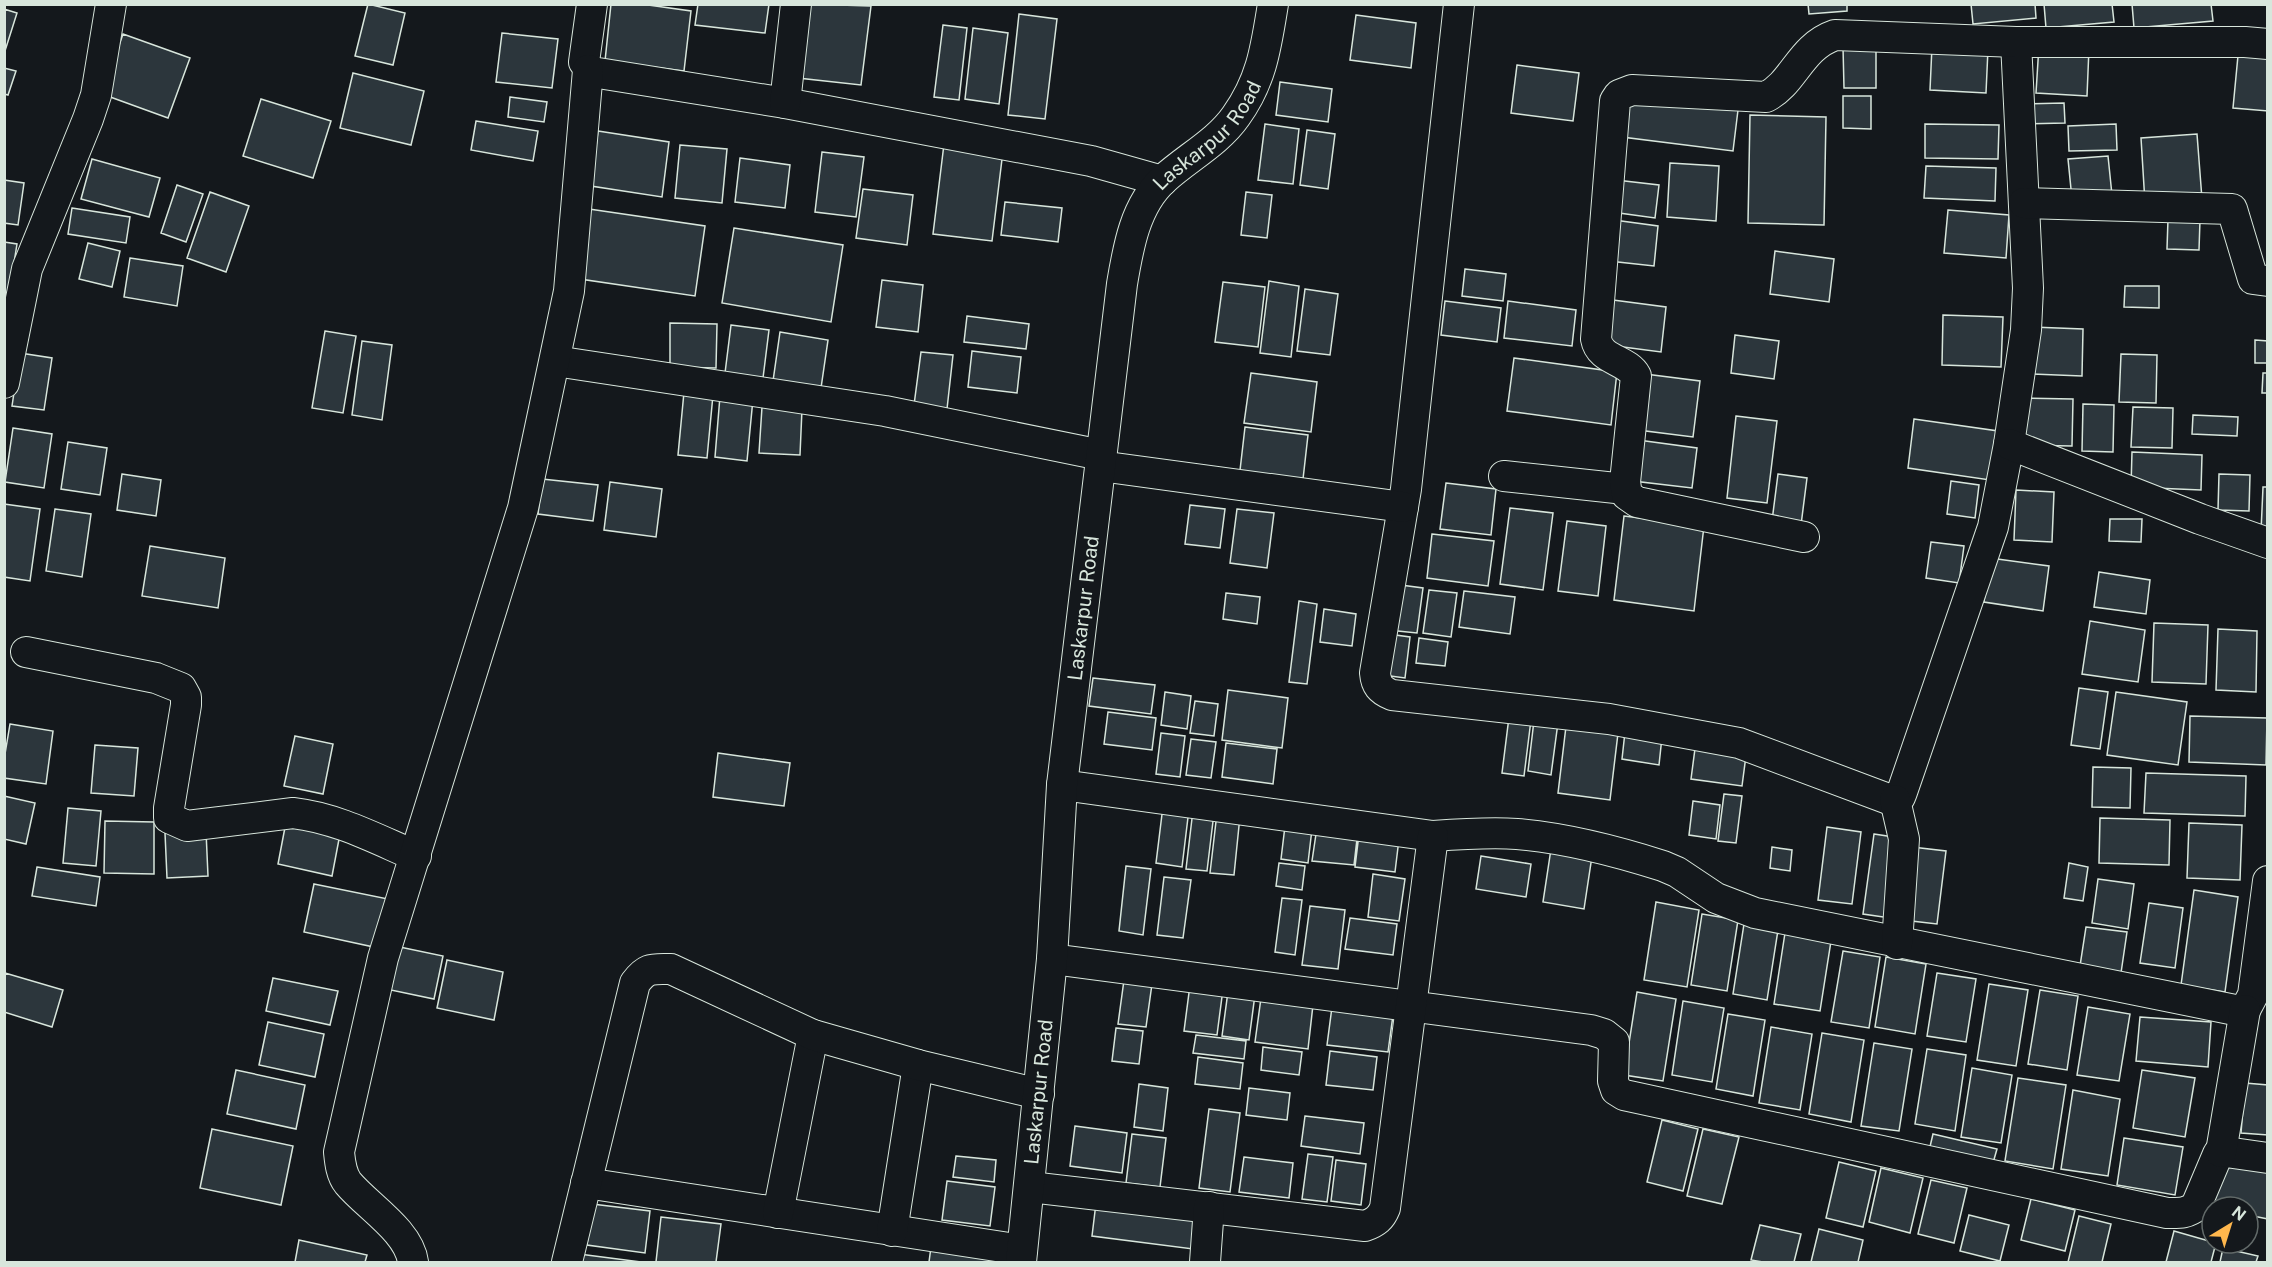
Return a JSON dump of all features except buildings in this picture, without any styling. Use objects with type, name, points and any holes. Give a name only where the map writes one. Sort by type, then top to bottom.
[{"type":"street","points":[[4,383],[27,268],[96,95],[111,4]]},
{"type":"street","points":[[412,1263],[412,1255],[403,1240],[347,1182],[343,1174],[339,1152],[383,958],[523,508],[569,291],[588,70],[584,62],[592,4]]},
{"type":"street","points":[[785,104],[796,4]]},
{"type":"street","name":"Laskarpur Road","points":[[1022,1256],[1052,959],[1062,785],[1126,258],[1133,231],[1148,198],[1162,181],[1235,118],[1252,91],[1266,50],[1273,4]]},
{"type":"street","points":[[1459,4],[1403,507],[1375,673],[1376,684],[1383,692],[1392,695],[1609,719],[1739,743],[1895,800]]},
{"type":"street","points":[[1804,537],[1638,502],[1627,495],[1625,489],[1636,376],[1632,370],[1600,350],[1596,339],[1616,101],[1619,95],[1632,90],[1766,97],[1777,88],[1814,46],[1835,35],[2016,42],[2245,42],[2268,44]]},
{"type":"street","points":[[1895,800],[1902,792],[1993,527],[2009,444],[2028,309],[2016,42]]},
{"type":"street","points":[[588,70],[1091,161],[1162,181]]},
{"type":"street","points":[[2024,203],[2232,209],[2253,279],[2268,280]]},
{"type":"street","points":[[555,362],[885,411],[1101,461],[1403,507]]},
{"type":"street","points":[[2009,444],[2200,519],[2268,543]]},
{"type":"street","points":[[1504,476],[1625,489]]},
{"type":"street","points":[[26,652],[156,678],[181,688],[186,698],[186,705],[169,808],[169,818],[178,823],[187,826],[293,813],[307,814],[346,826],[416,856]]},
{"type":"street","points":[[1062,785],[1433,836],[1477,833],[1517,834],[1596,848],[1663,866],[1677,872],[1716,898],[1755,913],[1897,944],[2252,1014]]},
{"type":"street","points":[[1895,800],[1904,839],[1897,944]]},
{"type":"street","points":[[1030,1187],[1365,1226],[1375,1222],[1385,1208],[1433,836]]},
{"type":"street","points":[[1052,959],[1592,1030],[1604,1034],[1614,1042],[1613,1081],[1616,1090],[1624,1095],[2167,1213],[2182,1213],[2196,1206],[2215,1158],[2222,1152],[2252,1014],[2268,881]]},
{"type":"street","points":[[567,1263],[635,983],[644,972],[671,969],[813,1035],[918,1065],[1039,1094]]},
{"type":"street","points":[[778,1212],[813,1035]]},
{"type":"street","points":[[892,1231],[918,1065]]},
{"type":"street","points":[[2222,1152],[2268,1158]]},
{"type":"street","points":[[586,1183],[892,1231],[1022,1256]]},
{"type":"street","points":[[1205,1263],[1209,1207]]}]
